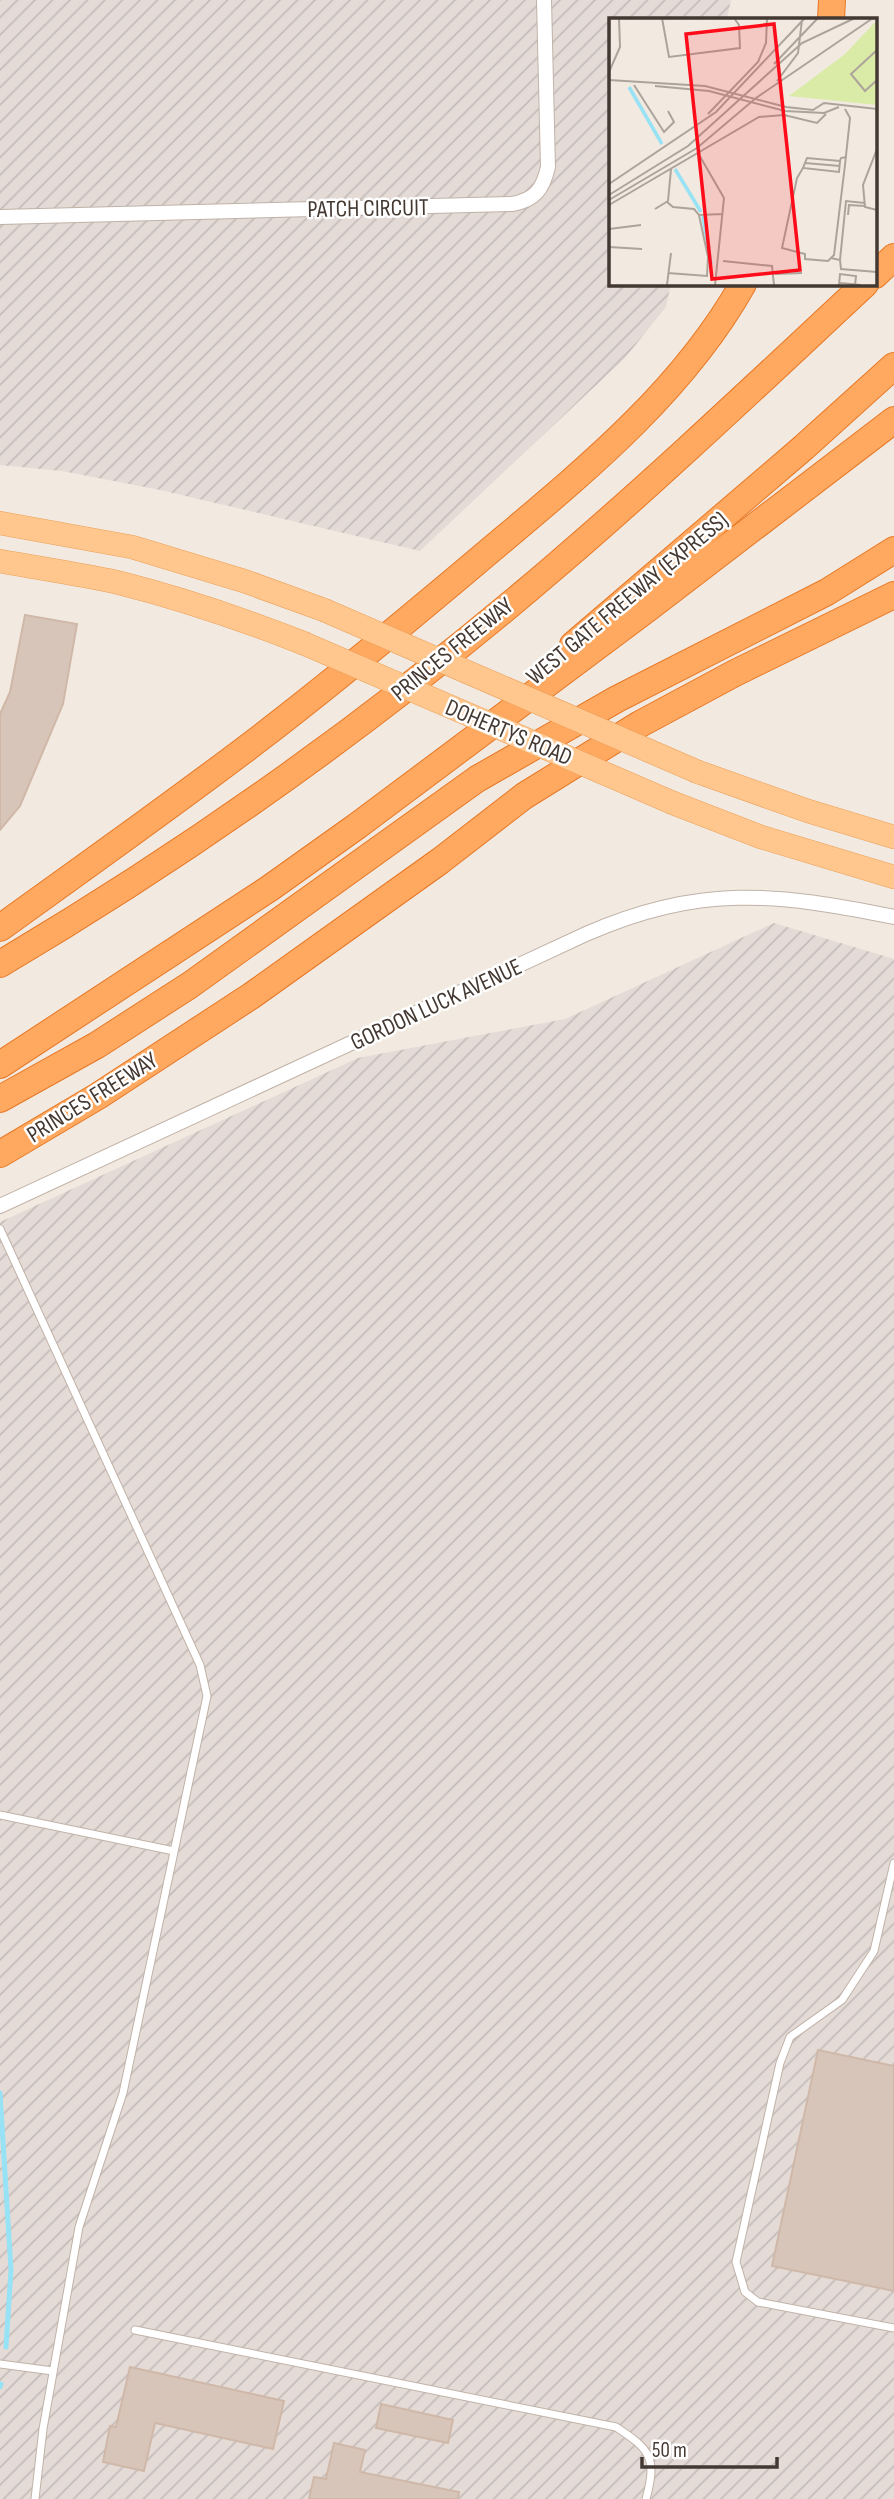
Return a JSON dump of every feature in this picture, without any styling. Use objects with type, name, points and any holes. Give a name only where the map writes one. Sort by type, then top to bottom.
[{"type":"highway","points":[[831,18],[832,0]]},
{"type":"highway","points":[[876,274],[894,257]]},
{"type":"highway","points":[[0,928],[262,736],[428,603],[596,462],[690,361],[742,285]]},
{"type":"highway","name":"PRINCES FREEWAY","points":[[0,964],[82,915],[219,823],[365,719],[557,565],[646,487],[864,285]]},
{"type":"highway","name":"WEST GATE FREEWAY (EXPRESS)","points":[[357,826],[662,570],[803,449],[894,366]]},
{"type":"highway","points":[[0,1065],[270,888],[357,826],[647,610],[894,420]]},
{"type":"highway","points":[[0,1098],[97,1045],[190,985],[477,779],[617,699],[827,592],[894,550]]},
{"type":"highway","name":"PRINCES FREEWAY","points":[[0,1154],[98,1096],[251,996],[440,861],[524,796],[640,724],[735,673],[894,595]]},
{"type":"main road","name":"DOHERTYS ROAD","points":[[0,523],[132,547],[244,581],[324,610],[698,772],[797,808],[894,837]]},
{"type":"main road","name":"DOHERTYS ROAD","points":[[0,561],[114,582],[246,621],[303,643],[673,803],[761,837],[894,877]]},
{"type":"street","name":"PATCH CIRCUIT","points":[[0,217],[526,202],[537,195],[544,184],[548,167],[544,0]]},
{"type":"street","name":"GORDON LUCK AVENUE","points":[[0,1206],[586,934],[638,914],[688,901],[736,896],[810,901],[894,917]]},
{"type":"lane","points":[[0,1229],[195,1653],[205,1682],[205,1712],[123,2092],[79,2227],[43,2429],[35,2499]]},
{"type":"lane","points":[[0,1815],[174,1851]]},
{"type":"lane","points":[[894,1863],[874,1951],[842,2000],[790,2037],[780,2063],[736,2262],[745,2292],[758,2302],[894,2328]]},
{"type":"lane","points":[[135,2330],[617,2427],[641,2443],[648,2455],[652,2476],[646,2499]]},
{"type":"lane","points":[[0,2364],[53,2371]]},
{"type":"shaded area","points":[[0,0],[731,0],[727,18],[609,18],[609,285],[671,285],[666,307],[625,358],[420,551],[160,490],[62,471],[0,465]]},
{"type":"shaded area","points":[[774,923],[894,959],[894,2499],[0,2499],[0,1222],[358,1058],[565,1019]]},
{"type":"building","points":[[25,615],[77,624],[63,704],[20,806],[0,830],[0,714],[10,692]]},
{"type":"building","points":[[818,2050],[894,2066],[894,2291],[772,2266]]},
{"type":"building","points":[[130,2367],[284,2401],[273,2449],[155,2423],[144,2471],[103,2462],[110,2426],[116,2427]]},
{"type":"building","points":[[381,2404],[453,2420],[448,2443],[376,2428]]},
{"type":"building","points":[[334,2443],[365,2450],[360,2472],[459,2492],[458,2499],[309,2499],[314,2477],[326,2479]]},
{"type":"waterway","points":[[0,2093],[11,2270],[6,2347]]}]
